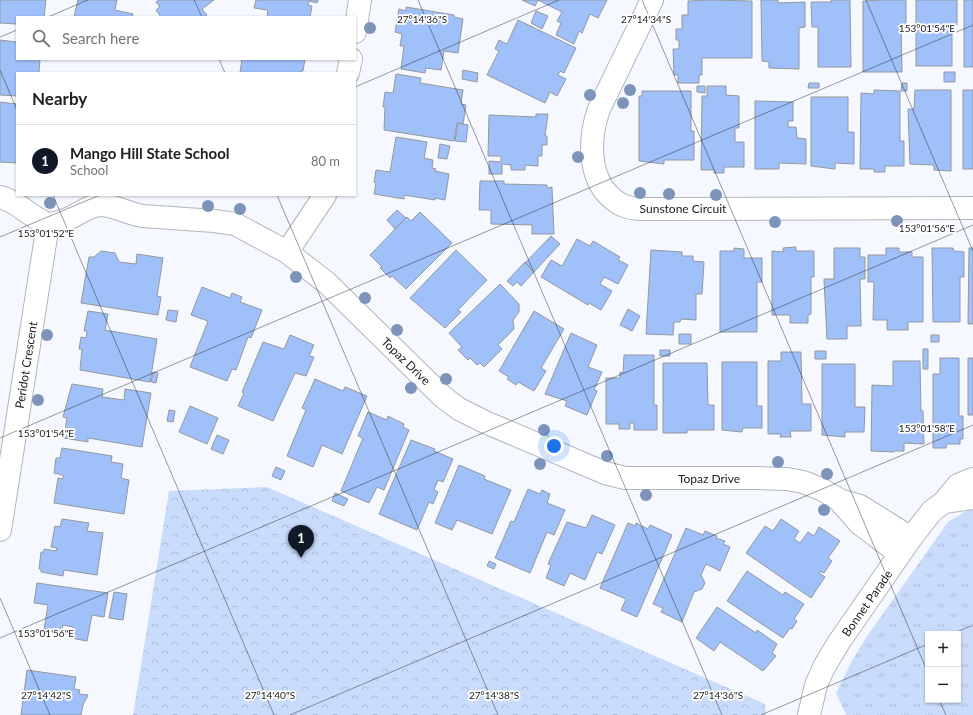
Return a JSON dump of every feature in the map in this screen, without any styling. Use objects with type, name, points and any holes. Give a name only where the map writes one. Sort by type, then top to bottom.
[{"type":"street","points":[[356,26],[360,0]]},
{"type":"street","name":"Sunstone Circuit","points":[[652,0],[599,109],[595,122],[592,152],[594,170],[600,186],[609,196],[620,204],[636,209],[973,208]]},
{"type":"street","points":[[348,72],[351,60]]},
{"type":"street","points":[[287,252],[324,196]]},
{"type":"street","points":[[0,197],[14,202],[28,214],[48,224]]},
{"type":"street","name":"Topaz Drive","points":[[48,224],[67,220],[92,206],[108,206],[132,215],[235,224],[287,252],[326,283],[443,397],[459,409],[485,422],[605,473],[625,478],[787,479],[822,489],[838,499],[860,524],[906,546]]},
{"type":"street","name":"Peridot Crescent","points":[[0,530],[48,224]]},
{"type":"street","name":"Bonnet Parade","points":[[810,708],[824,667],[906,546],[932,511],[944,502],[958,485],[973,479]]},
{"type":"street","points":[[944,502],[973,498]]},
{"type":"green space","points":[[267,487],[765,704],[766,715],[133,715],[169,491]]},
{"type":"green space","points":[[973,507],[973,715],[846,715],[836,693],[865,639],[948,522]]},
{"type":"building","points":[[0,0],[46,0],[44,16],[16,16],[16,24],[0,23]]},
{"type":"building","points":[[78,0],[117,0],[115,10],[133,14],[132,16],[74,16]]},
{"type":"building","points":[[159,0],[214,0],[202,9],[207,15],[206,16],[160,16],[156,10],[160,7],[156,2]]},
{"type":"building","points":[[256,0],[318,0],[317,3],[309,1],[308,5],[312,6],[310,16],[267,16],[268,10],[254,8]]},
{"type":"building","points":[[522,0],[538,0],[535,6]]},
{"type":"building","points":[[538,0],[607,0],[598,18],[590,14],[582,33],[579,31],[574,44],[556,35],[561,23],[557,21],[562,12]]},
{"type":"building","points":[[761,0],[778,0],[778,3],[805,2],[805,27],[799,28],[799,69],[769,68],[769,62],[762,61]]},
{"type":"building","points":[[831,0],[850,0],[851,67],[818,67],[818,27],[812,27],[811,2],[831,2]]},
{"type":"building","points":[[906,0],[906,25],[901,24],[902,72],[863,72],[863,1]]},
{"type":"building","points":[[916,0],[957,0],[957,25],[952,24],[952,66],[916,66]]},
{"type":"building","points":[[964,0],[973,0],[973,67],[964,67]]},
{"type":"building","points":[[688,1],[752,1],[752,58],[702,58],[702,75],[699,75],[699,83],[678,83],[678,75],[674,75],[673,49],[679,49],[679,40],[676,40],[676,29],[682,29],[682,15],[688,15]]},
{"type":"building","points":[[406,7],[454,15],[454,17],[463,19],[458,53],[444,51],[441,70],[426,68],[425,73],[401,69],[404,46],[400,46],[402,34],[395,32],[399,9],[406,11]]},
{"type":"building","points":[[536,11],[548,16],[542,29],[531,23]]},
{"type":"building","points":[[518,20],[576,48],[564,73],[560,71],[558,75],[566,79],[557,96],[550,92],[545,103],[487,75],[499,51],[495,49],[499,40],[507,44]]},
{"type":"building","points":[[0,40],[16,42],[16,60],[40,60],[39,72],[16,72],[16,96],[0,95]]},
{"type":"building","points":[[242,60],[305,60],[303,71],[300,72],[240,72]]},
{"type":"building","points":[[463,70],[478,73],[477,82],[462,79]]},
{"type":"building","points":[[944,72],[955,72],[955,82],[944,82]]},
{"type":"building","points":[[396,74],[421,78],[420,83],[463,90],[461,104],[466,105],[463,124],[457,123],[454,141],[384,130],[385,107],[383,107],[385,92],[393,93]]},
{"type":"building","points":[[809,83],[819,83],[819,88],[808,88]]},
{"type":"building","points":[[902,83],[907,83],[907,91],[901,91]]},
{"type":"building","points":[[697,86],[705,86],[705,93],[697,92]]},
{"type":"building","points":[[707,86],[726,86],[726,95],[739,96],[739,128],[735,128],[735,142],[744,142],[744,167],[724,167],[724,173],[714,173],[714,170],[701,170],[702,96],[707,96]]},
{"type":"building","points":[[874,90],[900,91],[900,141],[904,141],[904,166],[885,166],[885,172],[874,172],[874,169],[860,169],[861,93],[874,94]]},
{"type":"building","points":[[915,90],[951,90],[951,171],[934,170],[934,165],[910,164],[908,109],[914,109]]},
{"type":"building","points":[[963,90],[973,90],[973,169],[963,169]]},
{"type":"building","points":[[642,91],[691,91],[691,131],[694,131],[694,160],[664,160],[664,164],[639,161],[639,96],[642,96]]},
{"type":"building","points":[[811,97],[848,97],[848,132],[854,132],[854,164],[835,163],[835,169],[811,166]]},
{"type":"building","points":[[755,101],[793,102],[793,121],[788,121],[788,127],[796,127],[797,138],[806,139],[806,164],[779,163],[779,169],[755,169]]},
{"type":"building","points":[[0,102],[16,104],[16,163],[0,162]]},
{"type":"building","points":[[536,114],[548,114],[545,136],[547,136],[547,145],[542,145],[542,156],[538,156],[538,166],[525,165],[525,170],[511,170],[511,165],[502,164],[502,174],[489,174],[489,161],[501,162],[501,156],[488,156],[489,115],[536,117]]},
{"type":"building","points":[[458,123],[468,125],[466,142],[455,141]]},
{"type":"building","points":[[396,137],[427,142],[424,158],[433,160],[432,168],[436,169],[435,171],[449,174],[445,200],[435,198],[435,200],[404,195],[404,199],[374,194],[376,170],[390,172]]},
{"type":"building","points":[[440,144],[450,146],[447,159],[438,158]]},
{"type":"building","points":[[480,181],[504,181],[504,184],[547,185],[547,188],[552,187],[554,234],[532,234],[532,225],[491,224],[491,210],[479,210]]},
{"type":"building","points":[[397,210],[406,218],[395,229],[387,220]]},
{"type":"building","points":[[420,212],[452,243],[406,289],[392,276],[390,278],[370,255],[407,217],[411,221]]},
{"type":"building","points":[[551,236],[560,244],[534,272],[525,263]]},
{"type":"building","points":[[577,239],[590,246],[593,241],[620,257],[618,260],[628,265],[618,284],[604,277],[600,284],[612,291],[601,310],[589,303],[588,305],[541,277],[551,260],[562,266]]},
{"type":"building","points":[[796,247],[796,251],[814,251],[814,277],[811,277],[811,314],[808,315],[808,323],[790,323],[790,315],[772,315],[772,251],[783,252],[783,248]]},
{"type":"building","points":[[734,248],[744,249],[744,258],[762,258],[762,282],[757,282],[757,332],[720,332],[720,251],[734,251]]},
{"type":"building","points":[[834,248],[860,248],[860,257],[865,257],[865,279],[860,279],[861,326],[847,326],[847,339],[827,339],[824,279],[834,279]]},
{"type":"building","points":[[886,248],[899,248],[899,252],[912,252],[912,257],[923,257],[923,322],[908,322],[908,330],[887,330],[887,320],[873,320],[874,282],[868,282],[868,255],[886,255]]},
{"type":"building","points":[[932,248],[953,248],[954,251],[964,252],[964,277],[960,277],[960,322],[933,322]]},
{"type":"building","points":[[969,248],[973,248],[973,324],[968,324]]},
{"type":"building","points":[[456,250],[487,280],[458,310],[461,312],[445,328],[410,298]]},
{"type":"building","points":[[651,250],[682,252],[682,256],[693,256],[693,261],[704,262],[702,294],[696,294],[696,320],[681,319],[680,322],[674,322],[673,335],[646,334]]},
{"type":"building","points":[[101,251],[115,253],[119,262],[136,264],[137,254],[163,258],[157,296],[161,297],[158,315],[81,303],[89,257],[94,257]]},
{"type":"building","points":[[525,262],[534,272],[521,286],[517,282],[513,286],[507,281]]},
{"type":"building","points":[[500,284],[519,304],[519,312],[513,320],[514,329],[498,345],[502,349],[484,367],[480,363],[477,365],[470,358],[468,360],[458,350],[462,347],[449,333]]},
{"type":"building","points":[[202,287],[230,298],[232,293],[242,297],[240,302],[262,310],[251,338],[248,337],[236,370],[232,369],[227,381],[190,367],[208,321],[191,315]]},
{"type":"building","points":[[628,309],[640,316],[632,331],[620,325]]},
{"type":"building","points":[[168,310],[178,311],[176,322],[166,320]]},
{"type":"building","points":[[88,311],[108,314],[105,330],[157,339],[150,382],[80,370],[82,349],[79,349],[81,337],[86,338],[87,331],[84,331]]},
{"type":"building","points":[[534,311],[564,329],[541,368],[546,371],[534,391],[518,382],[516,385],[507,379],[509,377],[499,371]]},
{"type":"building","points":[[571,333],[597,345],[588,367],[602,372],[594,390],[597,391],[587,415],[565,406],[567,401],[545,394]]},
{"type":"building","points":[[679,334],[691,334],[691,344],[679,344]]},
{"type":"building","points":[[290,335],[314,345],[309,356],[314,357],[306,376],[295,373],[273,421],[238,406],[244,393],[242,392],[263,342],[284,349]]},
{"type":"building","points":[[931,335],[939,335],[939,342],[931,342]]},
{"type":"building","points":[[923,349],[928,349],[928,369],[923,369]]},
{"type":"building","points":[[660,350],[670,350],[670,356],[660,356]]},
{"type":"building","points":[[815,351],[826,351],[826,359],[815,359]]},
{"type":"building","points":[[781,352],[801,352],[802,404],[811,404],[811,431],[790,431],[791,437],[780,437],[781,434],[768,434],[768,361],[781,361]]},
{"type":"building","points":[[624,355],[654,355],[654,405],[657,405],[657,430],[634,430],[634,423],[630,423],[630,429],[619,429],[619,424],[606,424],[606,378],[620,378],[620,372],[623,373]]},
{"type":"building","points":[[940,358],[959,358],[959,416],[963,416],[963,439],[960,439],[960,444],[947,444],[946,448],[933,448],[933,374],[940,374]]},
{"type":"building","points":[[968,358],[973,358],[973,415],[968,415]]},
{"type":"building","points":[[893,361],[920,361],[921,411],[923,411],[924,444],[904,443],[904,451],[871,451],[872,385],[893,386]]},
{"type":"building","points":[[722,362],[757,362],[757,406],[762,406],[762,428],[743,428],[742,432],[722,430]]},
{"type":"building","points":[[663,363],[707,363],[708,405],[714,405],[714,430],[687,430],[687,433],[663,433]]},
{"type":"building","points":[[822,364],[855,364],[855,407],[865,407],[864,432],[845,432],[845,437],[822,435]]},
{"type":"building","points":[[153,372],[158,373],[156,383],[151,382]]},
{"type":"building","points":[[315,379],[343,391],[345,387],[367,396],[342,454],[322,445],[313,467],[287,456],[306,410],[302,408]]},
{"type":"building","points":[[72,384],[103,389],[102,397],[124,400],[125,389],[151,393],[142,447],[88,438],[88,442],[64,438],[67,418],[63,417]]},
{"type":"building","points":[[190,406],[218,418],[207,444],[179,432]]},
{"type":"building","points":[[169,410],[175,411],[173,422],[167,421]]},
{"type":"building","points":[[368,412],[387,420],[388,416],[404,424],[403,427],[409,430],[384,490],[377,487],[369,503],[341,491],[363,438],[358,436]]},
{"type":"building","points":[[217,435],[229,440],[223,454],[211,449]]},
{"type":"building","points":[[411,440],[435,449],[434,451],[453,459],[443,482],[438,480],[434,490],[438,492],[433,504],[429,502],[417,530],[379,514]]},
{"type":"building","points":[[62,448],[112,456],[111,462],[123,464],[121,478],[129,480],[124,514],[54,503],[58,478],[63,479],[63,475],[54,473],[56,458],[60,458]]},
{"type":"building","points":[[459,465],[485,476],[484,479],[511,490],[492,534],[457,520],[452,530],[435,523]]},
{"type":"building","points":[[276,467],[285,471],[281,480],[272,476]]},
{"type":"building","points":[[528,489],[540,494],[542,490],[550,494],[547,503],[565,510],[554,535],[547,532],[530,573],[495,558],[511,521],[514,522]]},
{"type":"building","points":[[335,493],[348,499],[344,506],[332,501]]},
{"type":"building","points":[[592,515],[615,525],[602,554],[597,552],[585,580],[570,573],[564,586],[546,578],[551,565],[548,564],[567,522],[586,528]]},
{"type":"building","points":[[62,519],[89,523],[87,531],[103,533],[97,575],[64,570],[63,576],[41,572],[41,569],[39,569],[41,552],[44,552],[44,549],[56,551],[57,548],[51,547],[55,526],[60,527]]},
{"type":"building","points":[[781,519],[799,531],[794,539],[800,543],[808,532],[814,536],[819,527],[840,541],[828,558],[832,561],[824,573],[820,571],[819,573],[825,577],[811,598],[746,553],[765,526],[773,531]]},
{"type":"building","points":[[628,523],[635,526],[636,523],[648,529],[650,525],[672,535],[637,617],[621,610],[626,599],[600,588]]},
{"type":"building","points":[[686,528],[703,535],[705,531],[717,536],[716,538],[725,541],[723,544],[730,547],[720,571],[706,564],[701,575],[705,583],[702,589],[694,592],[682,622],[661,612],[663,608],[653,604]]},
{"type":"building","points":[[489,561],[496,564],[494,569],[487,566]]},
{"type":"building","points":[[747,571],[783,595],[785,592],[804,604],[794,619],[797,621],[792,629],[790,628],[783,638],[727,601]]},
{"type":"building","points":[[37,583],[108,593],[104,617],[92,615],[87,641],[71,638],[73,627],[63,625],[62,632],[44,629],[48,605],[34,603]]},
{"type":"building","points":[[114,592],[127,594],[123,620],[109,618]]},
{"type":"building","points":[[717,607],[756,633],[757,630],[777,644],[772,653],[776,656],[763,671],[720,642],[714,651],[696,638]]},
{"type":"building","points":[[27,670],[76,677],[74,689],[80,690],[79,694],[88,695],[83,705],[81,715],[21,715]]},
{"type":"place","name":"Mango Hill State School","points":[[301,558]]}]
